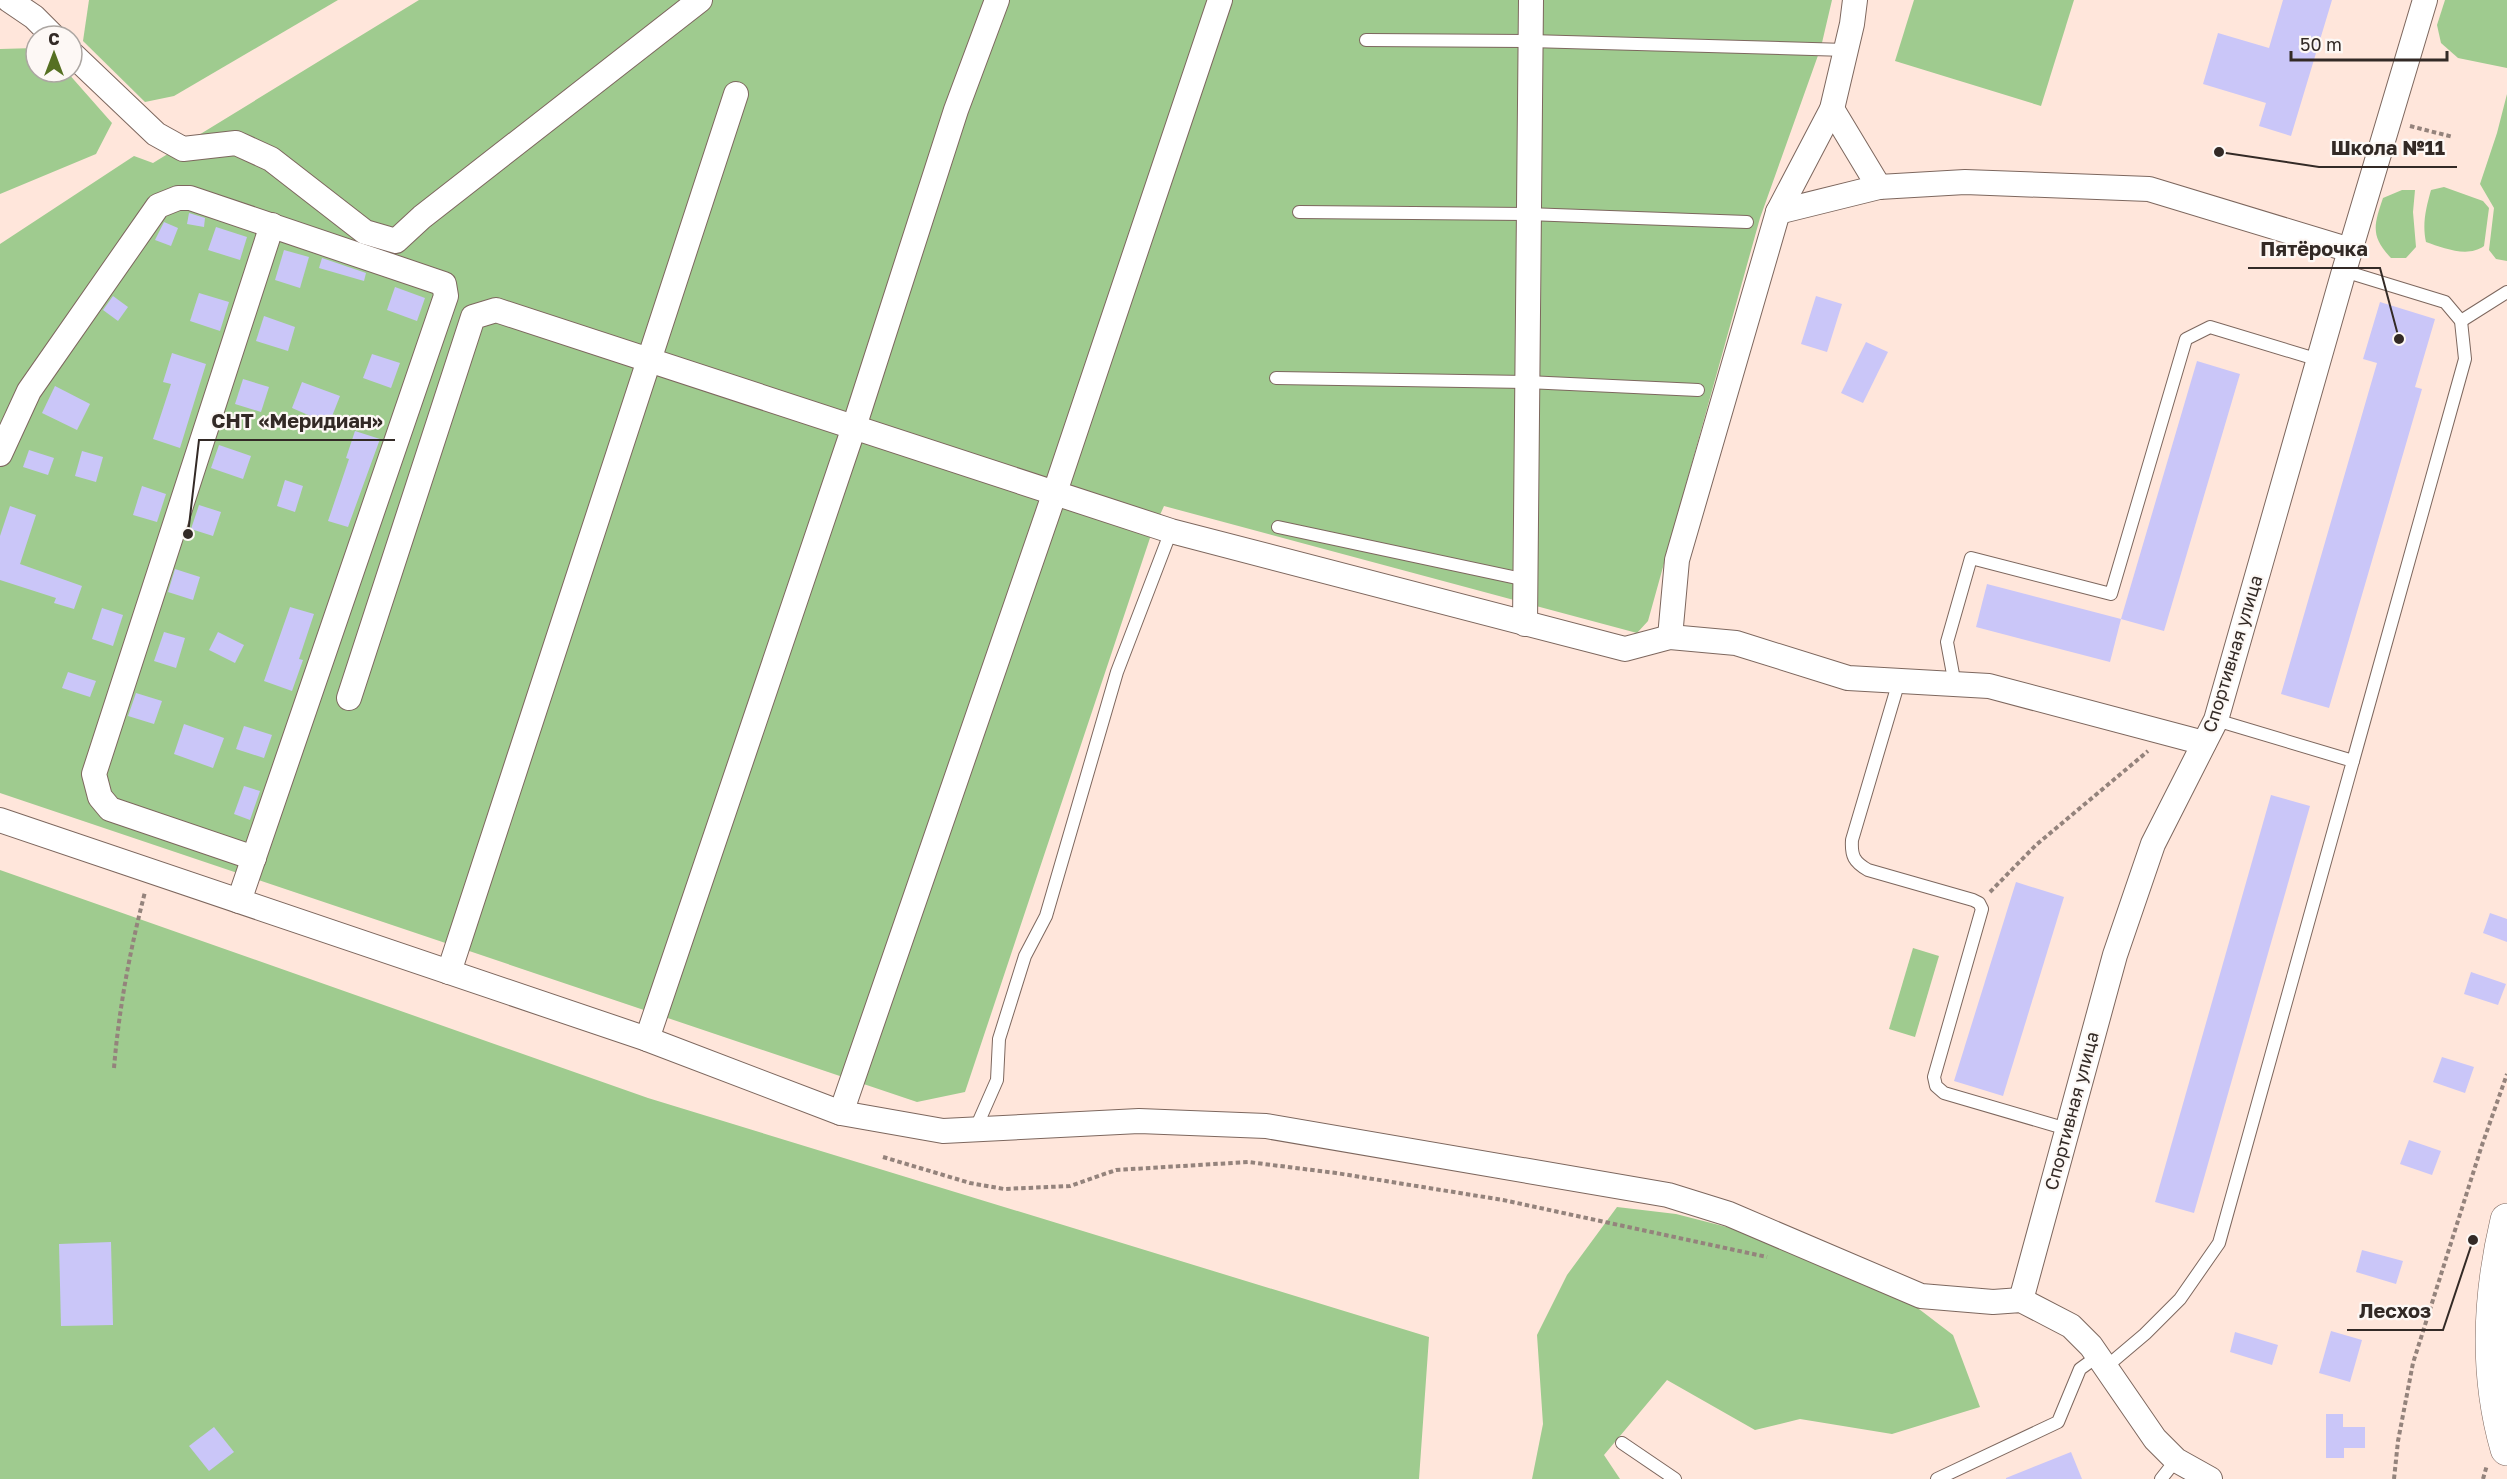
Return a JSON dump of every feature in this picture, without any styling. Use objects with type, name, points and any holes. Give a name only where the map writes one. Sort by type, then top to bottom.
[{"type":"street","points":[[9,0],[41,24]]},
{"type":"street","points":[[84,65],[156,134],[183,149],[236,143],[271,159],[365,232],[396,241],[422,217],[700,0]]},
{"type":"street","points":[[647,1039],[854,427],[956,110],[997,0]]},
{"type":"street","points":[[841,1113],[1055,492],[1220,0]]},
{"type":"street","points":[[1525,624],[1527,214],[1531,0]]},
{"type":"street","points":[[1671,637],[1677,560],[1778,212],[1832,110],[1855,0]]},
{"type":"street","name":"Спортивная улица","points":[[2021,1300],[2115,956],[2153,844],[2216,720],[2347,260],[2425,0]]},
{"type":"street","points":[[449,972],[736,94]]},
{"type":"street","points":[[1832,110],[1879,187]]},
{"type":"street","points":[[1778,212],[1879,187],[1965,182],[2149,189],[2347,260]]},
{"type":"street","points":[[0,454],[28,391],[158,206],[178,198],[190,198],[444,284],[446,296],[239,901]]},
{"type":"street","points":[[254,858],[110,809],[100,797],[95,786],[94,774],[272,225]]},
{"type":"street","points":[[349,698],[472,317],[496,310],[1171,531],[1525,624],[1625,649],[1671,637],[1736,643],[1848,678],[1989,686],[2204,743]]},
{"type":"street","points":[[0,820],[647,1039],[841,1113],[943,1131],[1139,1121],[1266,1126],[1668,1195],[1729,1214],[1921,1296],[1993,1302],[2021,1300],[2071,1326],[2102,1361],[2155,1439],[2176,1460],[2210,1479]]},
{"type":"street","points":[[2507,1220],[2496,1273],[2491,1332],[2494,1392],[2507,1449]]},
{"type":"lane","points":[[1366,40],[1530,41],[1846,50]]},
{"type":"lane","points":[[1299,212],[1527,214],[1747,222]]},
{"type":"lane","points":[[1937,1479],[2058,1422],[2080,1369],[2102,1361],[2145,1334],[2180,1299],[2218,1243],[2465,359],[2461,321],[2445,302],[2347,260]]},
{"type":"lane","points":[[2461,321],[2507,292]]},
{"type":"lane","points":[[1954,685],[1947,642],[1971,558],[2111,594],[2186,339],[2210,327],[2319,360]]},
{"type":"lane","points":[[1276,378],[1527,382],[1698,390]]},
{"type":"lane","points":[[1278,526],[1526,580]]},
{"type":"lane","points":[[975,1130],[997,1080],[999,1039],[1025,956],[1046,916],[1117,672],[1171,531]]},
{"type":"lane","points":[[1899,681],[1852,840],[1851,853],[1856,863],[1868,870],[1979,903],[1982,909],[1934,1077],[1936,1086],[1944,1093],[2067,1129]]},
{"type":"lane","points":[[2216,720],[2353,761]]},
{"type":"lane","points":[[1622,1443],[1675,1479]]},
{"type":"lane","points":[[2161,1479],[2176,1460]]},
{"type":"path","points":[[2389,120],[2453,136]]},
{"type":"path","points":[[1979,903],[2036,844],[2169,733]]},
{"type":"path","points":[[114,1068],[118,1018],[132,939],[150,871]]},
{"type":"path","points":[[2394,1479],[2398,1441],[2413,1363],[2481,1148],[2507,1074]]},
{"type":"path","points":[[883,1157],[970,1183],[1004,1189],[1070,1186],[1116,1170],[1248,1162],[1336,1173],[1503,1200],[1779,1259]]},
{"type":"green space","points":[[89,0],[338,0],[174,96],[145,102],[84,42]]},
{"type":"green space","points":[[419,0],[1832,0],[1821,47],[1760,218],[1648,621],[1637,633],[1164,506],[1151,535],[965,1092],[917,1102],[0,793],[0,244],[134,156],[153,163]]},
{"type":"green space","points":[[1914,0],[2074,0],[2041,106],[1895,61]]},
{"type":"green space","points":[[2445,0],[2507,0],[2507,68],[2458,58],[2441,43],[2437,25]]},
{"type":"green space","points":[[24,48],[24,84],[78,84],[112,123],[96,154],[0,194],[0,49]]},
{"type":"green space","points":[[2507,94],[2507,261],[2496,259],[2489,250],[2494,208],[2480,184]]},
{"type":"green space","points":[[2444,187],[2483,201],[2489,208],[2484,246],[2478,250],[2463,252],[2426,242],[2426,210],[2431,190]]},
{"type":"green space","points":[[2402,190],[2415,190],[2413,212],[2416,247],[2406,258],[2391,258],[2377,236],[2376,223],[2383,198]]},
{"type":"green space","points":[[0,870],[648,1098],[1429,1337],[1419,1479],[0,1479]]},
{"type":"green space","points":[[1913,948],[1939,956],[1915,1037],[1889,1029]]},
{"type":"green space","points":[[1617,1207],[1676,1214],[1766,1237],[1877,1277],[1953,1335],[1980,1407],[1892,1434],[1800,1419],[1755,1430],[1667,1380],[1604,1455],[1620,1479],[1532,1479],[1543,1424],[1537,1335],[1567,1275]]},
{"type":"building","points":[[2283,0],[2332,0],[2291,136],[2259,126],[2266,103],[2203,84],[2218,33],[2269,48]]},
{"type":"building","points":[[189,213],[205,218],[204,227],[187,224]]},
{"type":"building","points":[[164,222],[178,228],[171,246],[155,240]]},
{"type":"building","points":[[216,227],[247,237],[240,260],[208,250]]},
{"type":"building","points":[[284,250],[309,257],[300,288],[275,280]]},
{"type":"building","points":[[322,258],[366,273],[364,281],[319,268]]},
{"type":"building","points":[[395,287],[425,298],[417,321],[387,310]]},
{"type":"building","points":[[199,293],[229,302],[220,331],[190,321]]},
{"type":"building","points":[[113,296],[128,307],[118,321],[103,310]]},
{"type":"building","points":[[1816,296],[1842,304],[1827,352],[1801,344]]},
{"type":"building","points":[[2380,302],[2435,319],[2415,387],[2422,389],[2329,708],[2281,694],[2377,363],[2363,359]]},
{"type":"building","points":[[264,316],[295,327],[288,351],[256,341]]},
{"type":"building","points":[[1866,342],[1888,352],[1863,403],[1841,393]]},
{"type":"building","points":[[172,353],[206,364],[180,448],[153,439],[171,384],[163,382]]},
{"type":"building","points":[[372,354],[400,363],[391,388],[363,378]]},
{"type":"building","points":[[2197,361],[2240,374],[2164,631],[2121,619]]},
{"type":"building","points":[[243,379],[269,387],[261,412],[235,404]]},
{"type":"building","points":[[302,382],[340,396],[329,424],[292,408]]},
{"type":"building","points":[[55,386],[90,404],[77,430],[42,413]]},
{"type":"building","points":[[355,431],[380,439],[348,527],[328,521],[349,459],[346,458]]},
{"type":"building","points":[[219,445],[251,456],[243,479],[211,468]]},
{"type":"building","points":[[29,450],[54,458],[48,475],[23,467]]},
{"type":"building","points":[[82,451],[103,457],[96,482],[75,476]]},
{"type":"building","points":[[285,480],[303,486],[295,512],[277,506]]},
{"type":"building","points":[[142,486],[166,494],[157,522],[133,515]]},
{"type":"building","points":[[199,505],[221,512],[213,536],[191,529]]},
{"type":"building","points":[[10,506],[36,515],[20,564],[82,586],[74,609],[54,603],[56,598],[0,580],[0,536]]},
{"type":"building","points":[[175,569],[200,577],[193,600],[168,592]]},
{"type":"building","points":[[1987,584],[2121,619],[2110,662],[1976,627]]},
{"type":"building","points":[[290,607],[314,614],[299,659],[303,660],[292,691],[264,681]]},
{"type":"building","points":[[102,608],[123,615],[113,646],[92,639]]},
{"type":"building","points":[[164,632],[185,638],[176,668],[154,661]]},
{"type":"building","points":[[218,632],[244,645],[235,663],[209,650]]},
{"type":"building","points":[[68,672],[96,681],[90,697],[62,688]]},
{"type":"building","points":[[136,693],[162,701],[154,724],[128,716]]},
{"type":"building","points":[[184,724],[224,738],[213,768],[174,754]]},
{"type":"building","points":[[244,726],[272,735],[264,758],[236,749]]},
{"type":"building","points":[[244,786],[260,791],[250,820],[234,814]]},
{"type":"building","points":[[2271,795],[2310,806],[2194,1213],[2155,1202]]},
{"type":"building","points":[[2016,882],[2064,897],[2003,1096],[1954,1081]]},
{"type":"building","points":[[2490,913],[2507,919],[2507,942],[2483,933]]},
{"type":"building","points":[[2471,972],[2506,984],[2498,1005],[2464,994]]},
{"type":"building","points":[[2442,1057],[2474,1067],[2465,1093],[2433,1082]]},
{"type":"building","points":[[2409,1140],[2441,1151],[2432,1175],[2400,1164]]},
{"type":"building","points":[[111,1242],[113,1325],[61,1326],[59,1244]]},
{"type":"building","points":[[2362,1250],[2403,1261],[2396,1284],[2356,1272]]},
{"type":"building","points":[[2331,1331],[2362,1340],[2350,1382],[2319,1373]]},
{"type":"building","points":[[2235,1332],[2278,1345],[2272,1365],[2230,1352]]},
{"type":"building","points":[[2326,1414],[2343,1414],[2343,1427],[2365,1427],[2365,1448],[2344,1448],[2344,1458],[2326,1458]]},
{"type":"building","points":[[214,1427],[234,1452],[209,1471],[189,1446]]},
{"type":"building","points":[[2071,1452],[2082,1479],[2006,1479],[2006,1478]]},
{"type":"place","name":"Школа №11","points":[[2219,152]]},
{"type":"place","name":"Пятёрочка","points":[[2399,339]]},
{"type":"place","name":"СНТ «Меридиан»","points":[[188,534]]},
{"type":"place","name":"Лесхоз","points":[[2473,1240]]}]
